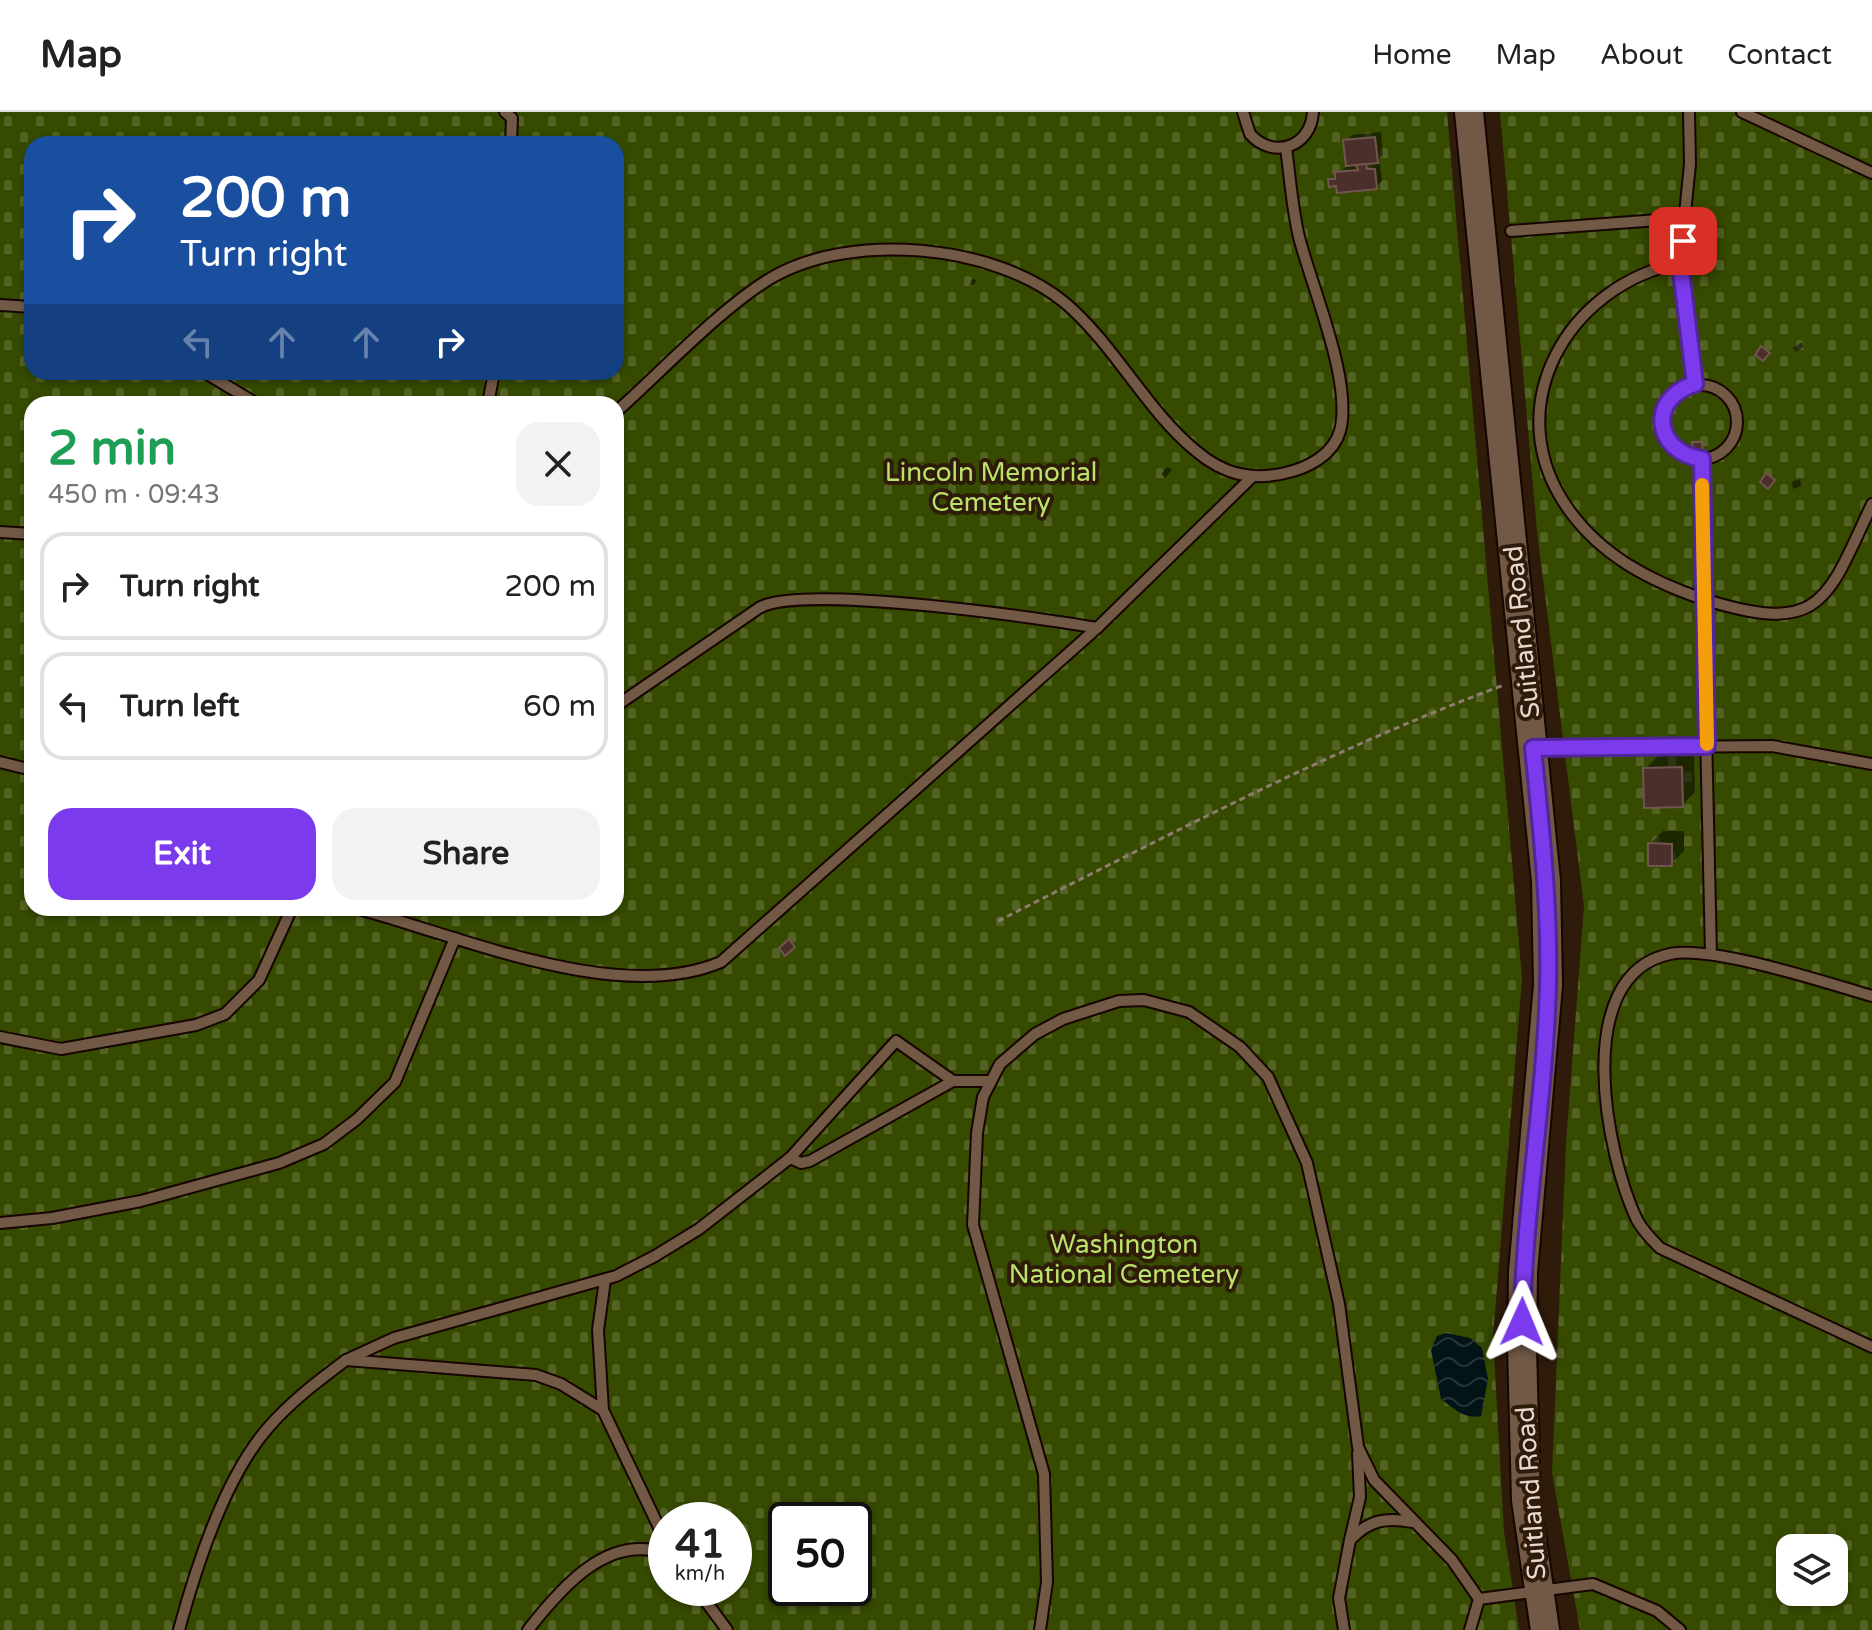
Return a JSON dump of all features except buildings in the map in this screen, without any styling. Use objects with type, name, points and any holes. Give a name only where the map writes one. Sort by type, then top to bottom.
[{"type":"main road","name":"Suitland Road","points":[[1469,112],[1546,881],[1548,985],[1523,1272],[1522,1347],[1526,1500],[1545,1630]]},
{"type":"lane","points":[[1243,112],[1246,127],[1256,141],[1272,148],[1286,148],[1304,138],[1313,112]]},
{"type":"lane","points":[[1689,112],[1690,164],[1680,263],[1695,384]]},
{"type":"lane","points":[[1742,112],[1872,173]]},
{"type":"lane","points":[[511,136],[512,114]]},
{"type":"lane","points":[[624,405],[772,278],[836,254],[878,250],[943,253],[994,266],[1042,286],[1108,347],[1193,449],[1219,467],[1251,478],[1287,473],[1313,463],[1336,441],[1342,414],[1340,385],[1299,236],[1286,148]]},
{"type":"lane","points":[[1511,231],[1685,218]]},
{"type":"lane","points":[[1680,263],[1658,268],[1622,283],[1576,321],[1548,374],[1542,432],[1557,490],[1595,540],[1628,566],[1703,599],[1779,616],[1810,607],[1832,585],[1872,504]]},
{"type":"lane","points":[[0,305],[24,306]]},
{"type":"lane","points":[[217,380],[244,396]]},
{"type":"lane","points":[[1695,384],[1723,392],[1730,399],[1737,418],[1736,429],[1727,447],[1702,459],[1677,451],[1663,430],[1662,418],[1670,399],[1695,384]]},
{"type":"lane","points":[[1702,459],[1711,954]]},
{"type":"lane","points":[[382,916],[499,954],[596,971],[684,974],[721,962],[1097,628],[1251,478]]},
{"type":"lane","points":[[0,532],[24,534]]},
{"type":"lane","points":[[624,701],[759,608],[777,600],[843,599],[962,609],[1097,628]]},
{"type":"lane","points":[[1533,748],[1772,746],[1872,764]]},
{"type":"lane","points":[[0,762],[24,768]]},
{"type":"lane","points":[[0,1037],[61,1049],[196,1025],[225,1014],[259,980],[288,916]]},
{"type":"lane","points":[[0,1223],[52,1218],[141,1201],[279,1163],[324,1144],[357,1119],[395,1082],[455,938]]},
{"type":"lane","points":[[1872,996],[1711,954],[1671,953],[1644,966],[1620,991],[1609,1026],[1604,1091],[1608,1128],[1637,1219],[1660,1248],[1872,1347]]},
{"type":"lane","points":[[1040,1630],[1048,1567],[1044,1474],[973,1225],[977,1133],[983,1097],[990,1081],[1000,1064],[1035,1034],[1063,1019],[1119,1001],[1144,1000],[1189,1012],[1257,1063],[1268,1077],[1307,1163],[1339,1304],[1358,1447],[1360,1497],[1339,1598],[1344,1630]]},
{"type":"lane","points":[[179,1630],[206,1543],[254,1446],[303,1393],[346,1360],[394,1338],[605,1280],[630,1270],[699,1229],[790,1158],[896,1041],[953,1081]]},
{"type":"lane","points":[[790,1158],[801,1163],[810,1161],[953,1081],[990,1081]]},
{"type":"lane","points":[[605,1280],[598,1345],[603,1410],[648,1504]]},
{"type":"lane","points":[[346,1360],[536,1375],[561,1384],[603,1410]]},
{"type":"lane","points":[[1358,1447],[1374,1480],[1452,1560],[1479,1599]]},
{"type":"lane","points":[[1350,1540],[1374,1522],[1389,1517],[1414,1523]]},
{"type":"lane","points":[[528,1630],[558,1595],[610,1554],[648,1549]]},
{"type":"lane","points":[[1479,1599],[1593,1584],[1657,1611],[1680,1630]]},
{"type":"lane","points":[[1470,1630],[1479,1599]]},
{"type":"lane","points":[[709,1606],[727,1630]]},
{"type":"path","points":[[998,921],[1272,781],[1420,716],[1526,677]]},
{"type":"green space","points":[[0,112],[1447,112],[1522,978],[1493,1337],[1504,1532],[1519,1630],[0,1630]]},
{"type":"green space","points":[[1500,112],[1872,112],[1872,1630],[1580,1630],[1552,1473],[1566,1144],[1584,906],[1537,531]]},
{"type":"water","points":[[1446,1333],[1470,1338],[1482,1348],[1488,1379],[1481,1416],[1464,1415],[1441,1399],[1431,1350],[1437,1336]]},
{"type":"slow traffic","points":[[1702,485],[1707,744]]},
{"type":"route","points":[[1522,1322],[1523,1272],[1548,985],[1546,881],[1533,748],[1707,746],[1702,459],[1688,457],[1667,441],[1662,418],[1670,399],[1684,387],[1695,384],[1680,263],[1683,241]]},
{"type":"park label","name":"Lincoln Memorial Cemetery","points":[[991,487]]},
{"type":"park label","name":"Washington National Cemetery","points":[[1124,1259]]}]
